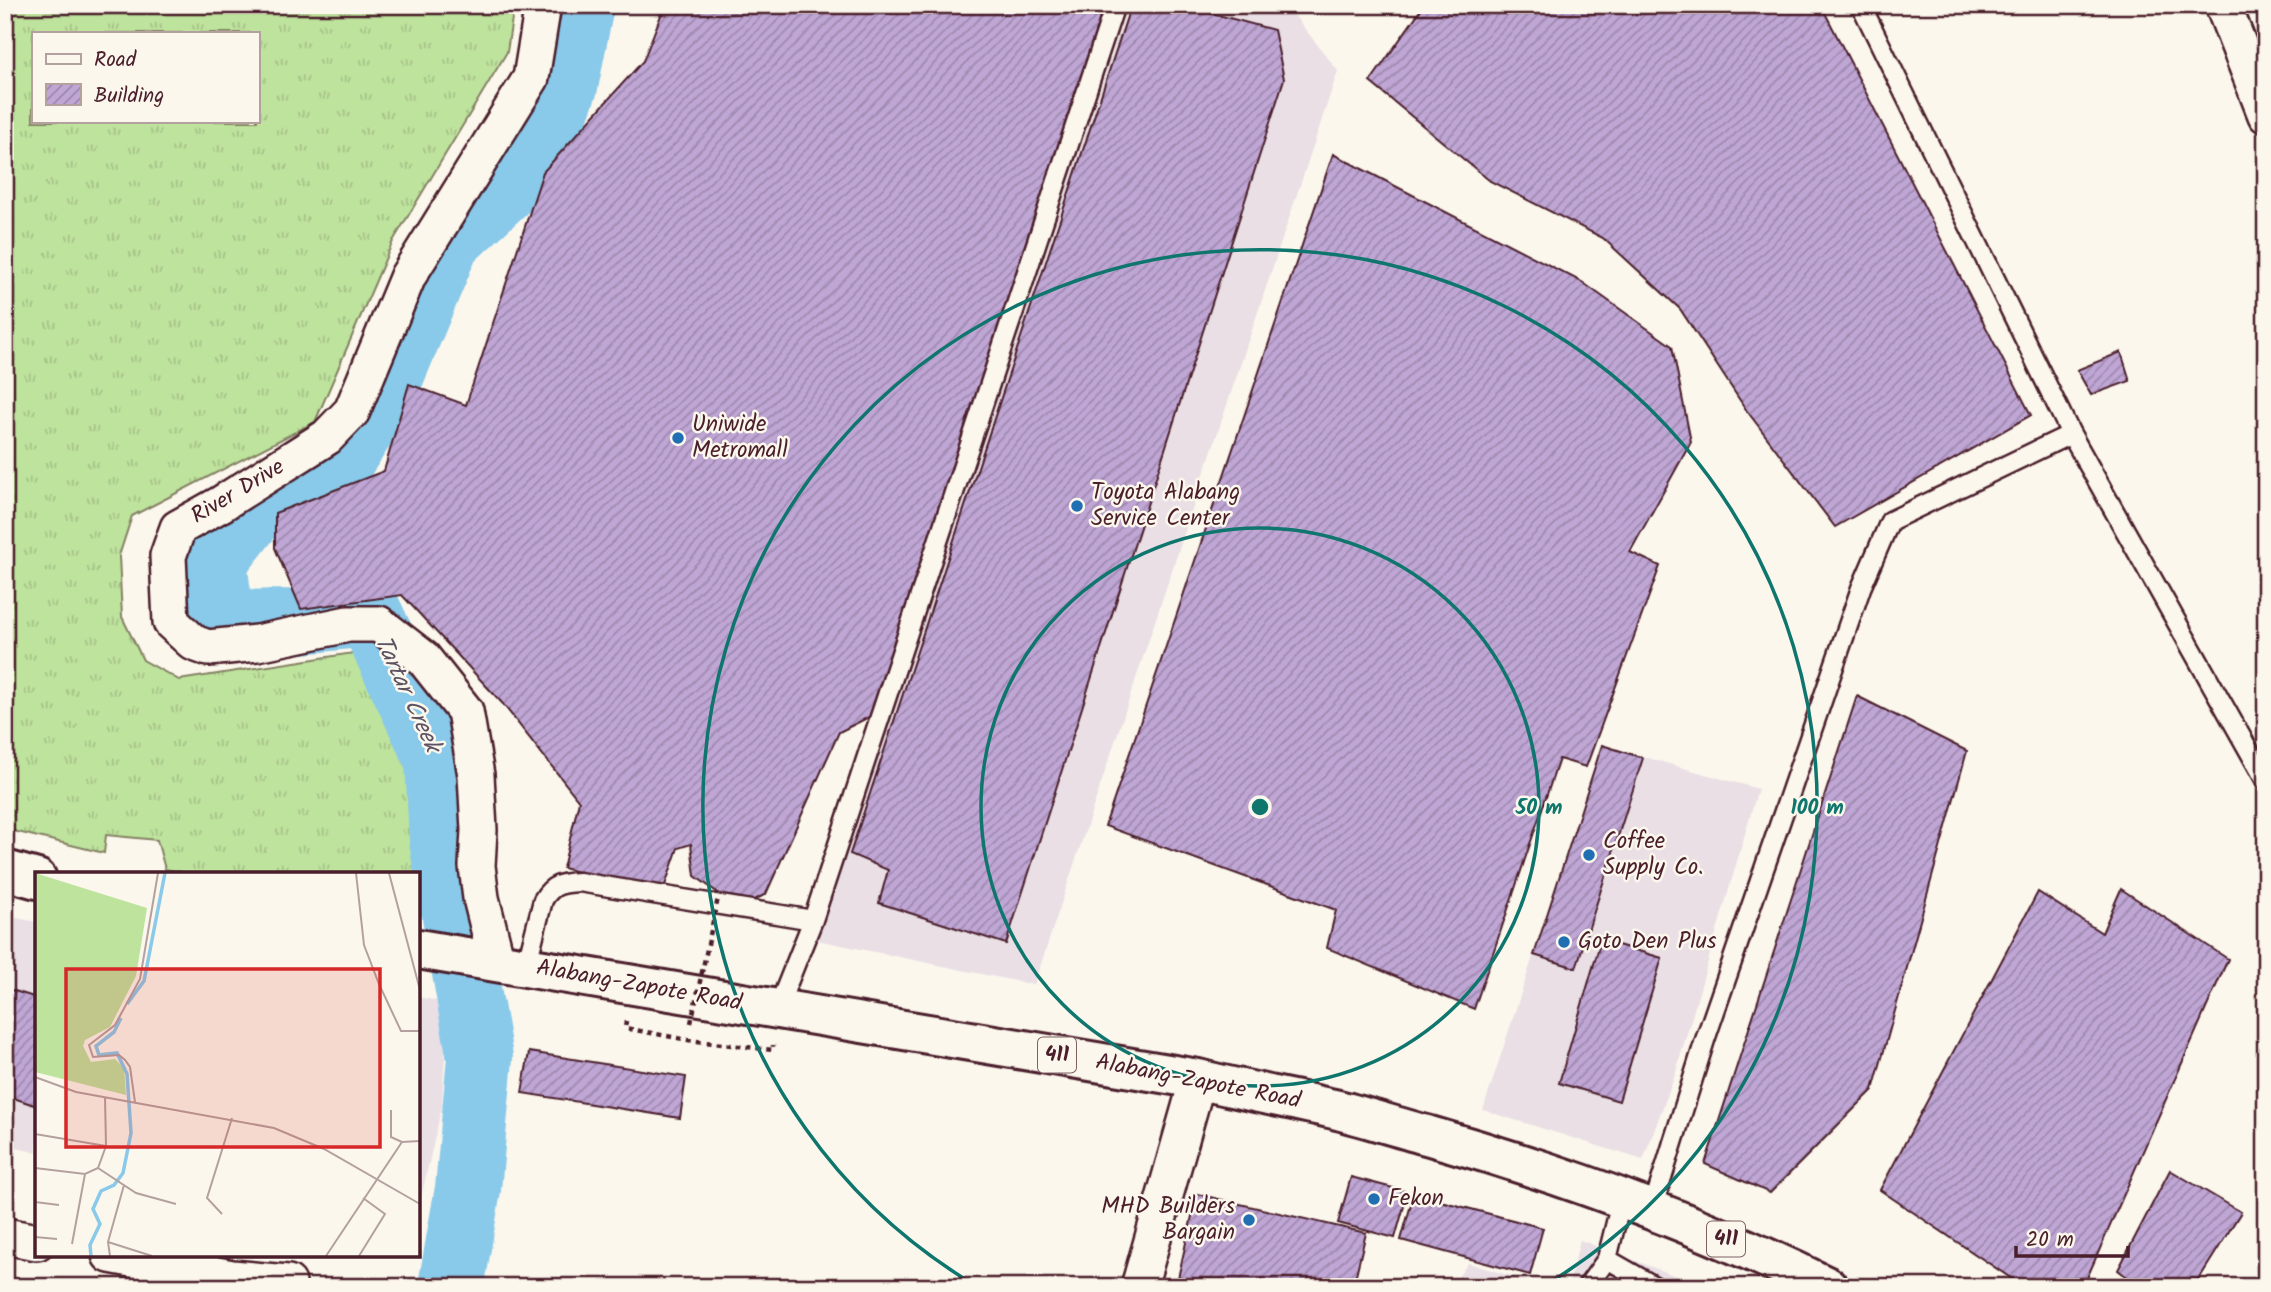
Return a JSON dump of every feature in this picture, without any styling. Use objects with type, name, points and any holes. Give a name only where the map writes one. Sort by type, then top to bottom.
[{"type":"highway","points":[[5,870],[35,878]]},
{"type":"highway","name":"Alabang-Zapote Road","points":[[420,949],[1198,1079],[1353,1114],[1500,1156],[1637,1204],[1757,1252],[1828,1287]]},
{"type":"street","name":"River Drive","points":[[502,963],[481,898],[477,866],[479,830],[476,775],[465,710],[423,658],[379,624],[348,624],[257,643],[208,648],[194,643],[171,622],[168,556],[178,528],[327,437],[352,411],[408,276],[531,78],[543,5]]},
{"type":"street","points":[[2223,5],[2266,115]]},
{"type":"street","points":[[1139,1287],[1198,1079]]},
{"type":"street","points":[[5,1236],[35,1242]]},
{"type":"street","points":[[121,1257],[232,1278],[288,1275]]},
{"type":"lane","points":[[776,1010],[813,919],[1115,5]]},
{"type":"lane","points":[[1861,5],[2071,434],[2264,774]]},
{"type":"lane","points":[[1587,1287],[1607,1259],[1637,1204],[1727,975],[1861,588],[1890,521],[2071,434]]},
{"type":"lane","points":[[502,963],[549,890],[559,883],[579,882],[813,919]]},
{"type":"lane","points":[[1607,1259],[1656,1287]]},
{"type":"path","points":[[691,1023],[718,898]]},
{"type":"path","points":[[625,1028],[688,1040],[773,1050]]},
{"type":"shaded area","name":"Toyota Alabang Service Center","points":[[1128,5],[1286,5],[1338,71],[1034,985],[817,940]]},
{"type":"shaded area","points":[[1602,745],[1758,789],[1675,1075],[1643,1160],[1483,1110]]},
{"type":"shaded area","points":[[5,916],[35,922],[35,1152],[5,1145]]},
{"type":"shaded area","points":[[420,997],[448,1003],[442,1106],[420,1201]]},
{"type":"shaded area","points":[[1580,1240],[1705,1287],[1568,1287]]},
{"type":"shaded area","points":[[1468,1263],[1547,1287],[1451,1287]]},
{"type":"green space","points":[[5,5],[514,5],[507,52],[393,241],[315,422],[132,516],[119,556],[122,617],[143,660],[179,680],[353,653],[419,717],[425,749],[432,915],[420,913],[420,872],[182,872],[165,869],[157,840],[106,835],[104,853],[5,829]]},
{"type":"building","name":"Uniwide Metromall","points":[[665,5],[1106,5],[871,716],[839,732],[766,894],[753,901],[718,898],[718,893],[695,876],[691,844],[678,848],[662,894],[563,868],[579,801],[502,703],[402,595],[301,609],[275,548],[275,513],[384,471],[409,384],[466,405],[543,172],[643,61]]},
{"type":"building","name":"Toyota Alabang Service Center","points":[[1131,5],[1181,5],[1274,30],[1284,79],[1006,944],[879,903],[888,870],[850,854]]},
{"type":"building","points":[[1424,5],[1821,5],[2031,415],[1835,527],[1747,411],[1680,309],[1603,238],[1490,181],[1370,82]]},
{"type":"building","points":[[1333,154],[1582,282],[1672,346],[1691,442],[1630,552],[1660,566],[1586,767],[1559,759],[1474,1009],[1327,948],[1336,910],[1105,826]]},
{"type":"building","points":[[2121,352],[2130,381],[2091,395],[2077,370]]},
{"type":"building","points":[[1857,696],[1967,751],[1873,1090],[1770,1193],[1705,1164]]},
{"type":"building","points":[[1602,745],[1643,758],[1576,968],[1534,955]]},
{"type":"building","points":[[2121,889],[2228,959],[2083,1287],[2024,1287],[1880,1190],[2038,892],[2102,933]]},
{"type":"building","points":[[1601,940],[1662,958],[1619,1101],[1559,1083]]},
{"type":"building","points":[[5,988],[35,997],[35,1105],[5,1095]]},
{"type":"building","points":[[529,1052],[686,1077],[680,1118],[522,1093]]},
{"type":"building","points":[[2170,1170],[2241,1212],[2194,1287],[2140,1287],[2118,1270]]},
{"type":"building","points":[[1351,1177],[1408,1192],[1395,1238],[1338,1223]]},
{"type":"building","points":[[1197,1194],[1366,1233],[1353,1287],[1176,1287]]},
{"type":"building","points":[[1414,1194],[1543,1228],[1530,1275],[1401,1240]]},
{"type":"waterway","name":"Tartar Creek","points":[[451,1287],[468,1189],[480,1058],[442,841],[438,760],[370,614],[292,622],[237,623],[219,603],[214,562],[268,493],[344,456],[381,400],[447,242],[539,157],[565,86],[581,5]]},
{"type":"place","name":"Uniwide Metromall","points":[[678,438]]},
{"type":"place","name":"Toyota Alabang Service Center","points":[[1077,506]]},
{"type":"place","name":"Coffee Supply Co.","points":[[1589,855]]},
{"type":"place","name":"Goto Den Plus","points":[[1564,942]]},
{"type":"place","name":"Fekon","points":[[1374,1199]]},
{"type":"place","name":"MHD Builders Bargain","points":[[1249,1220]]}]
